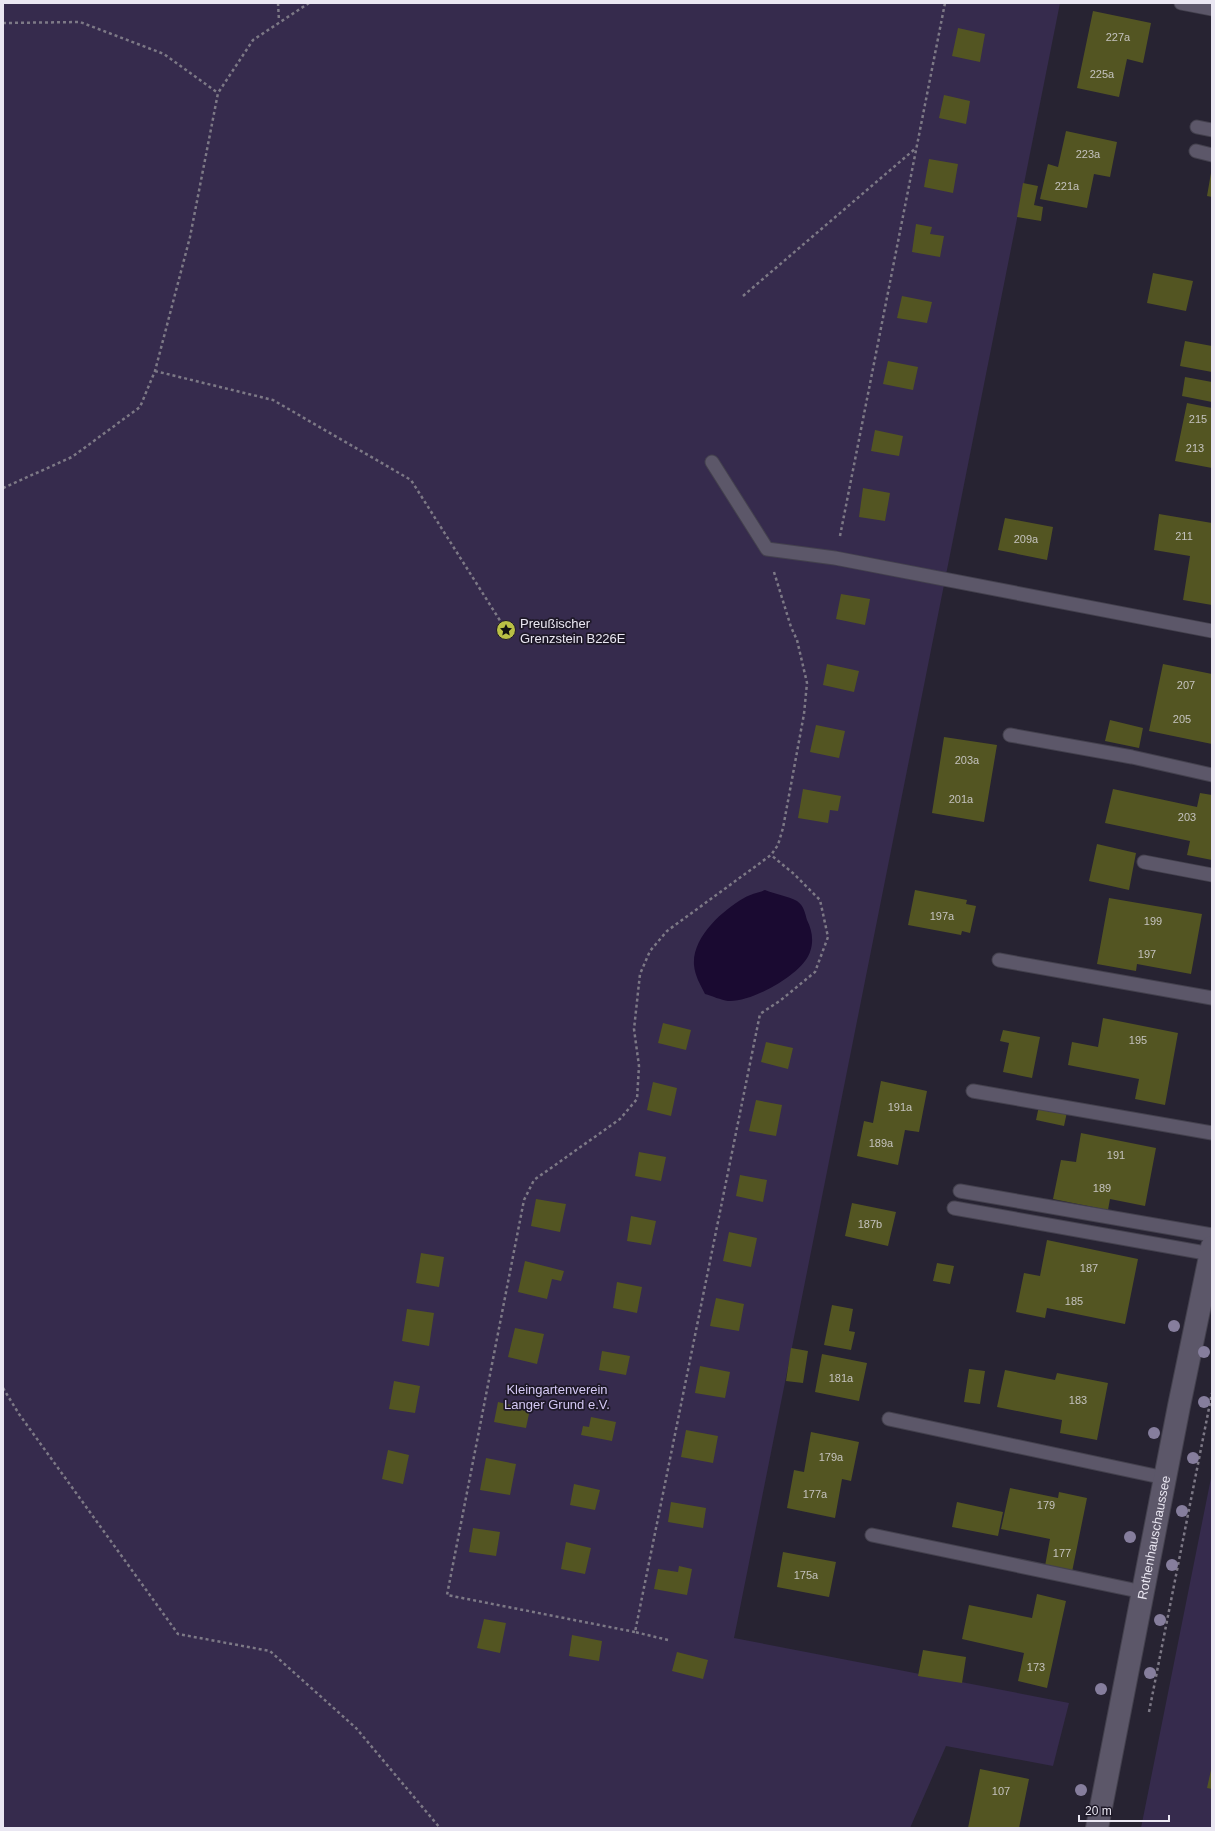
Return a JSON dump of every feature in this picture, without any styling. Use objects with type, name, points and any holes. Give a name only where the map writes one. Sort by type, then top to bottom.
[{"type":"main road","name":"Rothenhauschaussee","points":[[1097,1828],[1212,1245]]},
{"type":"lane","points":[[1181,3],[1212,9]]},
{"type":"lane","points":[[1197,127],[1212,130]]},
{"type":"lane","points":[[1196,151],[1212,155]]},
{"type":"lane","points":[[712,462],[767,549],[835,558],[1212,631]]},
{"type":"lane","points":[[1010,735],[1212,775]]},
{"type":"lane","points":[[1144,862],[1212,875]]},
{"type":"lane","points":[[999,960],[1212,998]]},
{"type":"lane","points":[[973,1091],[1212,1133]]},
{"type":"lane","points":[[960,1191],[1212,1245]]},
{"type":"lane","points":[[954,1208],[1212,1245]]},
{"type":"lane","points":[[889,1419],[1165,1478]]},
{"type":"lane","points":[[872,1535],[1143,1592]]},
{"type":"path","points":[[278,3],[280,21]]},
{"type":"path","points":[[3,488],[72,457],[140,407],[154,371],[190,237],[218,93],[253,40],[309,3]]},
{"type":"path","points":[[835,558],[945,3]]},
{"type":"path","points":[[3,22],[80,22],[164,54],[218,93]]},
{"type":"path","points":[[743,296],[916,147]]},
{"type":"path","points":[[154,371],[273,400],[411,480],[506,630]]},
{"type":"path","points":[[668,1640],[635,1632],[447,1595],[524,1200],[534,1180],[620,1119],[637,1099],[639,1066],[634,1029],[640,974],[650,951],[667,931],[771,855],[778,845],[783,828],[804,714],[807,683],[797,640],[791,627],[767,549]]},
{"type":"path","points":[[635,1632],[760,1014],[781,1000],[815,972],[828,937],[820,900],[794,874],[771,855]]},
{"type":"path","points":[[3,1388],[19,1414],[178,1634],[270,1651],[356,1728],[440,1828]]},
{"type":"path","points":[[1148,1715],[1212,1393]]},
{"type":"green space","name":"Kleingartenverein Langer Grund e.V.","points":[[3,3],[1060,3],[734,1638],[1069,1703],[1053,1766],[946,1746],[910,1828],[3,1828]]},
{"type":"green space","points":[[1212,1473],[1212,1828],[1141,1828]]},
{"type":"shaded area","points":[[765,890],[793,899],[803,907],[812,936],[810,952],[805,961],[787,978],[775,986],[750,997],[728,1001],[705,994],[694,965],[698,944],[703,935],[718,917],[736,903],[749,895]]},
{"type":"building","points":[[1093,11],[1151,23],[1143,63],[1127,59],[1119,97],[1077,88]]},
{"type":"building","points":[[958,28],[985,34],[980,62],[952,56]]},
{"type":"building","points":[[944,95],[970,101],[966,124],[939,118]]},
{"type":"building","points":[[1066,131],[1117,142],[1110,177],[1094,174],[1087,208],[1040,199],[1048,164],[1058,167]]},
{"type":"building","points":[[929,159],[958,164],[953,193],[924,187]]},
{"type":"building","points":[[1212,173],[1212,197],[1207,196]]},
{"type":"building","points":[[1023,183],[1038,186],[1034,205],[1043,207],[1041,221],[1017,217]]},
{"type":"building","points":[[916,224],[932,227],[930,234],[944,236],[940,257],[912,252]]},
{"type":"building","points":[[1153,273],[1193,281],[1186,311],[1147,303]]},
{"type":"building","points":[[902,296],[932,302],[927,323],[897,318]]},
{"type":"building","points":[[1185,341],[1212,346],[1212,372],[1180,366]]},
{"type":"building","points":[[888,361],[918,367],[913,390],[883,384]]},
{"type":"building","points":[[1185,377],[1212,382],[1212,402],[1182,396]]},
{"type":"building","points":[[1187,403],[1212,408],[1212,468],[1175,461]]},
{"type":"building","points":[[875,430],[903,436],[899,456],[871,451]]},
{"type":"building","points":[[863,488],[890,493],[885,521],[859,517]]},
{"type":"building","points":[[1159,514],[1212,523],[1212,605],[1183,600],[1190,556],[1154,550]]},
{"type":"building","points":[[1005,518],[1053,527],[1047,560],[998,550]]},
{"type":"building","points":[[841,594],[870,599],[865,625],[836,619]]},
{"type":"building","points":[[827,664],[859,671],[854,692],[823,685]]},
{"type":"building","points":[[1163,664],[1212,674],[1212,744],[1149,731]]},
{"type":"building","points":[[1110,720],[1143,728],[1139,748],[1105,741]]},
{"type":"building","points":[[816,725],[845,731],[839,758],[810,752]]},
{"type":"building","points":[[944,737],[997,745],[984,822],[932,813]]},
{"type":"building","points":[[803,789],[841,796],[838,811],[830,810],[828,823],[798,818]]},
{"type":"building","points":[[1113,789],[1197,807],[1200,793],[1212,795],[1212,860],[1187,855],[1190,841],[1105,823]]},
{"type":"building","points":[[1097,844],[1136,853],[1129,890],[1089,881]]},
{"type":"building","points":[[915,890],[967,900],[966,904],[976,906],[970,933],[962,931],[961,935],[908,925]]},
{"type":"building","points":[[1109,898],[1202,914],[1191,974],[1137,964],[1136,971],[1097,964]]},
{"type":"building","points":[[1103,1018],[1178,1033],[1165,1105],[1135,1099],[1139,1079],[1068,1065],[1072,1042],[1098,1047]]},
{"type":"building","points":[[663,1023],[691,1030],[686,1050],[658,1043]]},
{"type":"building","points":[[1003,1030],[1040,1037],[1032,1078],[1003,1072],[1009,1043],[1000,1041]]},
{"type":"building","points":[[766,1042],[793,1048],[788,1069],[761,1062]]},
{"type":"building","points":[[881,1081],[927,1091],[919,1132],[905,1130],[898,1165],[857,1156],[864,1121],[873,1123]]},
{"type":"building","points":[[653,1082],[677,1088],[671,1116],[647,1110]]},
{"type":"building","points":[[756,1100],[782,1105],[776,1136],[749,1131]]},
{"type":"building","points":[[1039,1106],[1067,1112],[1064,1126],[1036,1120]]},
{"type":"building","points":[[1081,1133],[1156,1148],[1145,1206],[1110,1199],[1108,1210],[1053,1199],[1061,1160],[1076,1162]]},
{"type":"building","points":[[639,1152],[666,1157],[661,1181],[635,1176]]},
{"type":"building","points":[[740,1175],[767,1180],[763,1202],[736,1196]]},
{"type":"building","points":[[536,1199],[566,1204],[560,1232],[531,1226]]},
{"type":"building","points":[[852,1203],[896,1212],[888,1246],[845,1236]]},
{"type":"building","points":[[631,1216],[656,1221],[651,1245],[627,1241]]},
{"type":"building","points":[[729,1232],[757,1238],[751,1267],[723,1261]]},
{"type":"building","points":[[1047,1240],[1138,1259],[1125,1324],[1047,1308],[1045,1318],[1016,1312],[1024,1273],[1040,1276]]},
{"type":"building","points":[[421,1253],[444,1257],[439,1287],[416,1283]]},
{"type":"building","points":[[525,1261],[564,1271],[561,1281],[552,1279],[547,1299],[518,1292]]},
{"type":"building","points":[[937,1263],[954,1266],[950,1284],[933,1281]]},
{"type":"building","points":[[617,1282],[642,1287],[637,1313],[613,1308]]},
{"type":"building","points":[[716,1298],[744,1304],[739,1331],[710,1326]]},
{"type":"building","points":[[832,1305],[853,1309],[849,1331],[855,1332],[851,1350],[824,1345]]},
{"type":"building","points":[[407,1309],[434,1313],[429,1346],[402,1341]]},
{"type":"building","points":[[515,1328],[544,1334],[537,1364],[508,1357]]},
{"type":"building","points":[[791,1348],[808,1351],[803,1383],[786,1381]]},
{"type":"building","points":[[602,1351],[630,1356],[626,1375],[599,1370]]},
{"type":"building","points":[[822,1354],[867,1363],[859,1401],[815,1392]]},
{"type":"building","points":[[700,1366],[730,1372],[725,1398],[695,1393]]},
{"type":"building","points":[[969,1369],[985,1371],[980,1404],[964,1402]]},
{"type":"building","points":[[1005,1370],[1055,1380],[1057,1373],[1108,1383],[1097,1440],[1060,1433],[1062,1420],[997,1407]]},
{"type":"building","points":[[394,1381],[420,1386],[415,1413],[389,1409]]},
{"type":"building","points":[[498,1402],[530,1409],[526,1428],[494,1422]]},
{"type":"building","points":[[591,1417],[616,1422],[612,1441],[581,1435],[583,1426],[589,1427]]},
{"type":"building","points":[[686,1430],[718,1436],[713,1463],[681,1457]]},
{"type":"building","points":[[811,1432],[859,1442],[851,1481],[842,1479],[835,1518],[787,1508],[794,1470],[804,1472]]},
{"type":"building","points":[[388,1450],[409,1455],[403,1484],[382,1479]]},
{"type":"building","points":[[486,1458],[516,1464],[510,1495],[480,1490]]},
{"type":"building","points":[[574,1484],[600,1490],[595,1510],[570,1505]]},
{"type":"building","points":[[1010,1488],[1058,1498],[1059,1492],[1087,1498],[1072,1572],[1045,1566],[1050,1539],[1001,1529]]},
{"type":"building","points":[[671,1502],[706,1508],[703,1528],[668,1522]]},
{"type":"building","points":[[957,1502],[1003,1512],[998,1536],[952,1527]]},
{"type":"building","points":[[473,1528],[500,1532],[496,1556],[469,1552]]},
{"type":"building","points":[[566,1542],[591,1548],[585,1574],[561,1569]]},
{"type":"building","points":[[783,1552],[836,1562],[829,1597],[777,1587]]},
{"type":"building","points":[[679,1566],[692,1569],[687,1595],[654,1589],[658,1569],[678,1572]]},
{"type":"building","points":[[1037,1594],[1066,1601],[1047,1688],[1018,1681],[1024,1653],[962,1639],[969,1605],[1032,1618]]},
{"type":"building","points":[[484,1619],[506,1623],[500,1653],[477,1648]]},
{"type":"building","points":[[572,1635],[602,1641],[599,1661],[569,1656]]},
{"type":"building","points":[[923,1650],[966,1657],[962,1683],[918,1676]]},
{"type":"building","points":[[677,1652],[708,1660],[703,1679],[672,1671]]},
{"type":"building","points":[[980,1769],[1029,1779],[1019,1828],[968,1828]]},
{"type":"building","points":[[1212,1770],[1212,1789],[1207,1788]]},
{"type":"place","name":"Preußischer Grenzstein B226E","points":[[506,630]]}]
